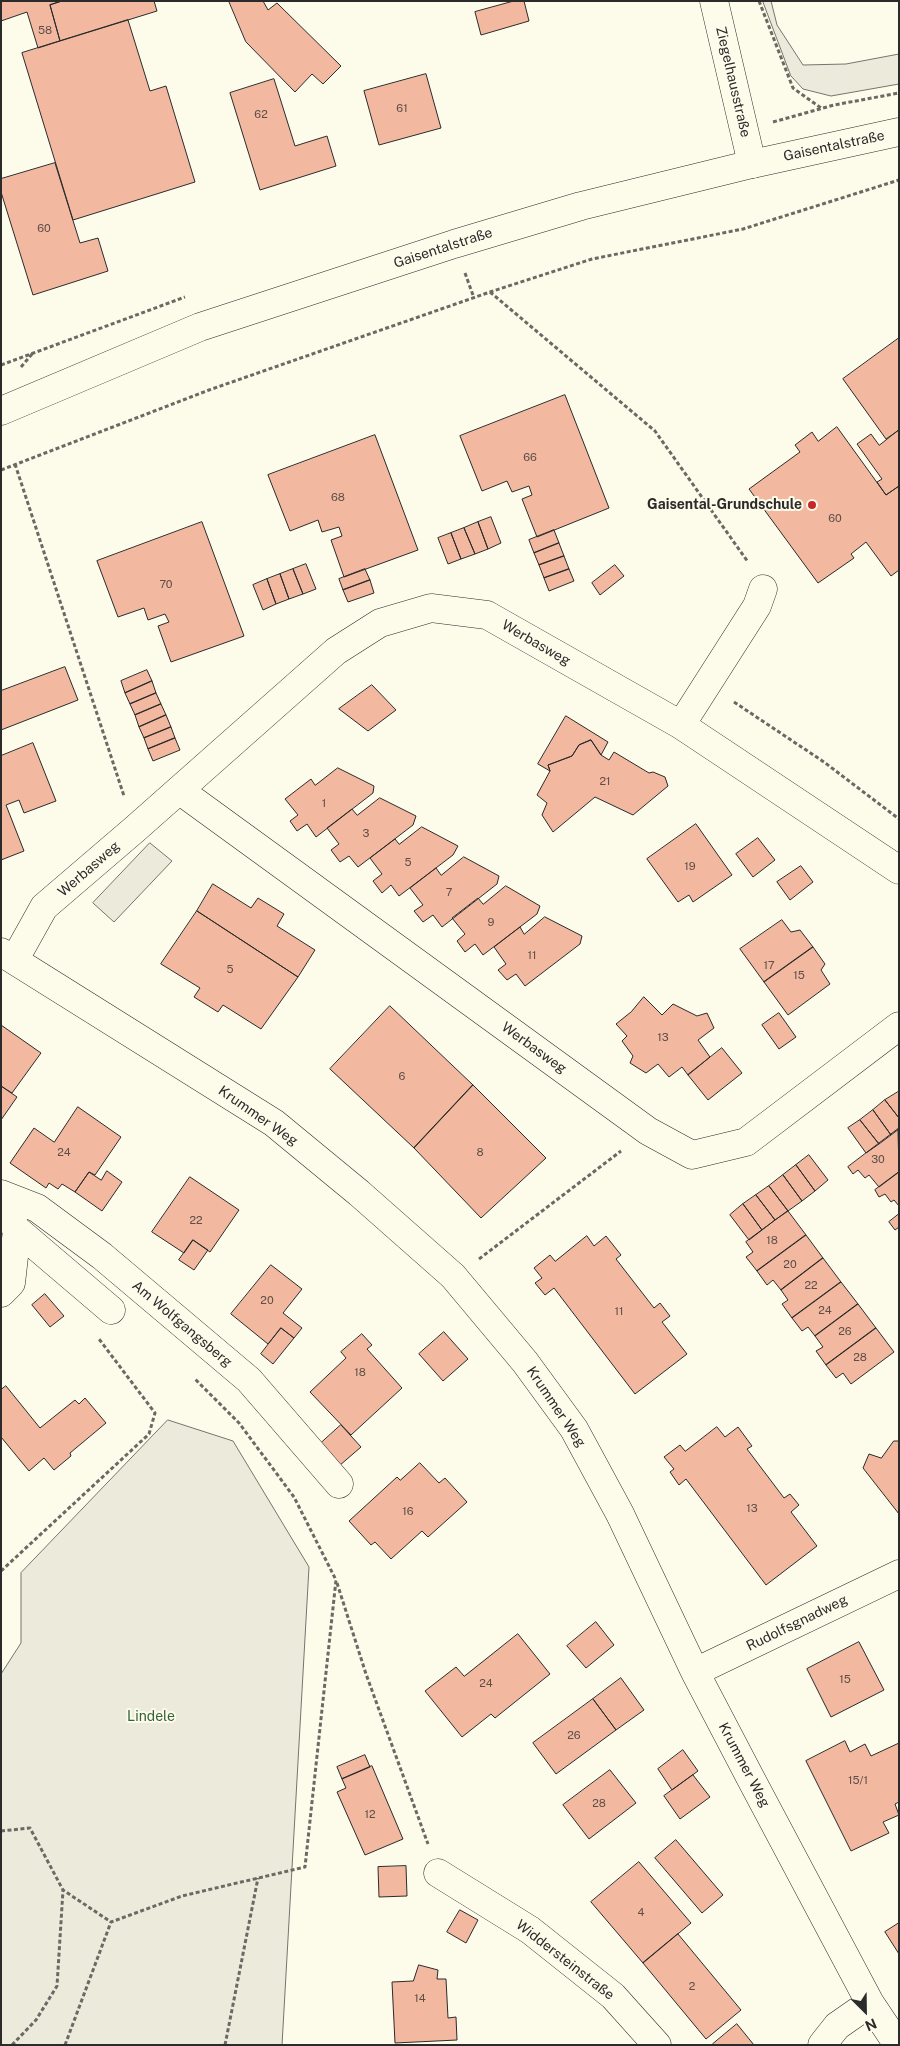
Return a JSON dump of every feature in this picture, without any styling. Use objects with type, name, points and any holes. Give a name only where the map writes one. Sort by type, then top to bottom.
[{"type":"street","name":"Ziegelhausstraße","points":[[714,1],[752,164]]},
{"type":"street","name":"Gaisentalstraße","points":[[1,411],[200,327],[446,247],[580,206],[752,164],[899,132]]},
{"type":"street","points":[[681,725],[706,683],[757,606],[763,588]]},
{"type":"street","name":"Werbasweg","points":[[8,955],[44,907],[336,651],[380,623],[431,608],[487,615],[681,725],[899,870]]},
{"type":"street","name":"Werbasweg","points":[[179,790],[648,1131],[692,1155],[746,1142],[899,1026]]},
{"type":"street","name":"Krummer Weg","points":[[8,955],[274,1124],[359,1193],[453,1276],[525,1362],[574,1429],[620,1514],[695,1672],[870,2003],[898,2045]]},
{"type":"street","name":"Am Wolfgangsberg","points":[[1,1194],[36,1208],[102,1256],[249,1380],[339,1484]]},
{"type":"street","points":[[1,1204],[17,1230],[110,1310]]},
{"type":"street","points":[[1,1292],[11,1283],[17,1230]]},
{"type":"street","name":"Rudolfsgnadweg","points":[[695,1672],[899,1574]]},
{"type":"street","name":"Widdersteinstraße","points":[[438,1873],[530,1930],[613,1996],[657,2045]]},
{"type":"street","points":[[822,2045],[837,2026],[870,2003]]},
{"type":"path","points":[[759,1],[793,88],[821,109],[899,93]]},
{"type":"path","points":[[1,470],[209,390],[490,292],[592,259],[743,229],[899,180]]},
{"type":"path","points":[[462,265],[474,298]]},
{"type":"path","points":[[490,292],[655,432],[753,569],[763,588]]},
{"type":"path","points":[[1,365],[33,352]]},
{"type":"path","points":[[15,464],[135,829]]},
{"type":"path","points":[[706,683],[824,762],[899,819]]},
{"type":"path","points":[[486,1255],[604,1163]]},
{"type":"path","points":[[192,1375],[239,1423],[294,1498],[336,1580],[369,1683],[438,1873]]},
{"type":"path","points":[[1,1572],[149,1434]]},
{"type":"path","points":[[65,2045],[111,1922],[182,1896],[305,1867],[336,1580]]},
{"type":"path","points":[[1,1831],[30,1828],[63,1890],[111,1922]]},
{"type":"path","points":[[225,2045],[258,1878]]},
{"type":"path","points":[[12,2045],[36,2020],[57,1986],[63,1890]]},
{"type":"green space","points":[[763,1],[771,1],[777,25],[803,65],[846,64],[899,54],[899,84],[831,96],[803,89],[791,76]]},
{"type":"green space","name":"Lindele","points":[[168,1420],[233,1441],[309,1567],[282,2045],[1,2045],[1,1674],[21,1643],[21,1573]]},
{"type":"shaded area","points":[[150,843],[172,861],[114,922],[93,903]]},
{"type":"building","points":[[1,1],[62,1],[50,5],[60,41],[38,48],[27,12],[1,21]]},
{"type":"building","points":[[62,1],[154,1],[157,11],[60,41],[50,5]]},
{"type":"building","points":[[229,1],[263,1],[268,10],[277,3],[341,66],[323,84],[312,74],[295,92],[246,42]]},
{"type":"building","points":[[514,1],[524,1],[529,21],[481,35],[475,12]]},
{"type":"building","points":[[128,20],[150,91],[166,86],[195,182],[73,220],[22,53]]},
{"type":"building","points":[[426,74],[441,128],[379,145],[364,91]]},
{"type":"building","points":[[274,79],[295,146],[327,136],[336,166],[260,190],[230,93]]},
{"type":"building","points":[[55,163],[80,243],[98,238],[108,271],[33,295],[1,192],[1,179]]},
{"type":"building","points":[[899,338],[899,430],[886,439],[843,379]]},
{"type":"building","points":[[565,395],[609,508],[537,537],[522,499],[532,495],[529,486],[512,492],[507,481],[482,491],[460,436]]},
{"type":"building","points":[[837,427],[886,495],[899,486],[899,570],[891,576],[866,542],[851,554],[854,558],[818,583],[749,489],[800,452],[795,445],[812,432],[818,441]]},
{"type":"building","points":[[899,430],[899,486],[886,495],[877,482],[882,479],[857,444],[871,434],[879,445]]},
{"type":"building","points":[[375,435],[418,550],[344,577],[331,540],[342,536],[339,527],[322,532],[318,520],[290,531],[268,475]]},
{"type":"building","points":[[491,517],[501,543],[488,549],[478,522]]},
{"type":"building","points":[[202,522],[244,636],[171,662],[158,626],[169,622],[165,614],[148,620],[144,608],[118,617],[97,561]]},
{"type":"building","points":[[478,522],[488,549],[475,554],[464,528]]},
{"type":"building","points":[[464,528],[475,554],[461,559],[451,533]]},
{"type":"building","points":[[554,530],[559,543],[534,553],[529,540]]},
{"type":"building","points":[[451,533],[461,559],[448,564],[438,538]]},
{"type":"building","points":[[559,543],[564,556],[539,565],[534,553]]},
{"type":"building","points":[[564,556],[569,569],[544,578],[539,565]]},
{"type":"building","points":[[306,564],[316,589],[303,594],[293,569]]},
{"type":"building","points":[[615,565],[624,576],[600,595],[592,583]]},
{"type":"building","points":[[293,569],[303,594],[289,599],[280,574]]},
{"type":"building","points":[[365,569],[370,580],[343,590],[339,579]]},
{"type":"building","points":[[569,569],[574,581],[549,591],[544,578]]},
{"type":"building","points":[[280,574],[289,599],[276,604],[267,579]]},
{"type":"building","points":[[267,579],[276,604],[263,610],[253,585]]},
{"type":"building","points":[[370,580],[374,593],[348,602],[343,590]]},
{"type":"building","points":[[65,667],[78,700],[1,730],[1,691]]},
{"type":"building","points":[[147,670],[152,681],[125,693],[121,681]]},
{"type":"building","points":[[152,681],[156,693],[130,704],[125,693]]},
{"type":"building","points":[[372,685],[396,710],[368,731],[339,709]]},
{"type":"building","points":[[156,693],[161,704],[135,715],[130,704]]},
{"type":"building","points":[[161,704],[166,715],[139,727],[135,715]]},
{"type":"building","points":[[166,715],[171,727],[144,738],[139,727]]},
{"type":"building","points":[[566,716],[608,742],[601,755],[591,740],[579,745],[572,756],[548,765],[550,771],[538,764]]},
{"type":"building","points":[[171,727],[175,738],[148,749],[144,738]]},
{"type":"building","points":[[175,738],[180,750],[153,761],[148,749]]},
{"type":"building","points":[[591,740],[601,755],[609,760],[614,752],[649,773],[653,772],[665,777],[668,786],[633,815],[595,797],[553,832],[542,815],[547,803],[537,795],[550,771],[548,765],[572,756],[579,745]]},
{"type":"building","points":[[33,743],[56,801],[24,813],[19,800],[6,805],[24,851],[1,860],[1,756]]},
{"type":"building","points":[[338,768],[374,786],[373,793],[316,837],[307,824],[297,831],[290,821],[298,815],[285,799],[311,779],[315,785]]},
{"type":"building","points":[[380,798],[416,816],[413,825],[358,867],[349,856],[340,862],[331,850],[339,844],[327,828],[352,809],[357,815]]},
{"type":"building","points":[[696,824],[732,875],[693,902],[689,895],[678,902],[647,859]]},
{"type":"building","points":[[422,827],[458,846],[453,855],[399,896],[391,885],[382,893],[373,881],[382,874],[370,858],[395,839],[399,844]]},
{"type":"building","points":[[758,838],[775,860],[753,877],[736,854]]},
{"type":"building","points":[[464,857],[499,876],[497,884],[442,927],[433,915],[423,922],[414,911],[423,905],[410,888],[436,868],[441,875]]},
{"type":"building","points":[[801,866],[813,882],[790,900],[777,882]]},
{"type":"building","points":[[213,884],[251,908],[258,898],[284,914],[277,926],[315,950],[298,977],[197,911]]},
{"type":"building","points":[[506,886],[540,906],[537,914],[483,955],[475,944],[465,952],[457,941],[465,934],[452,918],[478,898],[483,904]]},
{"type":"building","points":[[197,911],[298,977],[261,1029],[223,1005],[218,1012],[194,997],[200,988],[161,964]]},
{"type":"building","points":[[545,917],[582,936],[580,944],[525,986],[516,974],[507,980],[498,970],[506,964],[494,947],[520,927],[524,934]]},
{"type":"building","points":[[782,920],[791,932],[800,930],[813,947],[764,982],[740,949]]},
{"type":"building","points":[[813,947],[825,964],[821,970],[830,984],[788,1015],[764,982]]},
{"type":"building","points":[[644,997],[662,1015],[673,1004],[697,1016],[707,1013],[714,1028],[698,1040],[710,1057],[688,1075],[682,1067],[669,1077],[658,1064],[646,1073],[630,1063],[633,1056],[622,1041],[627,1036],[616,1024],[631,1012]]},
{"type":"building","points":[[390,1006],[473,1085],[414,1148],[330,1069]]},
{"type":"building","points":[[779,1013],[796,1037],[779,1049],[762,1025]]},
{"type":"building","points":[[1,1025],[41,1053],[12,1093],[1,1086]]},
{"type":"building","points":[[722,1048],[742,1073],[708,1100],[688,1075]]},
{"type":"building","points":[[473,1085],[546,1158],[481,1218],[414,1148]]},
{"type":"building","points":[[1,1086],[17,1097],[1,1120]]},
{"type":"building","points":[[899,1093],[899,1118],[885,1100]]},
{"type":"building","points":[[885,1100],[899,1118],[899,1129],[891,1135],[873,1110]]},
{"type":"building","points":[[78,1107],[121,1137],[95,1175],[89,1172],[75,1192],[62,1184],[58,1189],[49,1183],[46,1188],[10,1163],[34,1128],[54,1142]]},
{"type":"building","points":[[873,1110],[891,1135],[879,1144],[860,1120]]},
{"type":"building","points":[[860,1120],[879,1144],[866,1153],[848,1128]]},
{"type":"building","points":[[898,1129],[899,1172],[879,1187],[869,1175],[865,1178],[858,1170],[853,1174],[848,1167]]},
{"type":"building","points":[[809,1155],[828,1180],[815,1191],[796,1165]]},
{"type":"building","points":[[796,1165],[815,1191],[802,1201],[783,1175]]},
{"type":"building","points":[[107,1171],[122,1182],[102,1211],[75,1192],[89,1172],[101,1180]]},
{"type":"building","points":[[899,1172],[899,1206],[894,1200],[891,1202],[885,1194],[879,1197],[875,1190]]},
{"type":"building","points":[[783,1175],[802,1201],[788,1211],[769,1186]]},
{"type":"building","points":[[190,1177],[239,1210],[210,1252],[193,1240],[184,1253],[152,1232]]},
{"type":"building","points":[[769,1186],[788,1211],[775,1220],[756,1195]]},
{"type":"building","points":[[756,1195],[775,1220],[762,1230],[743,1204]]},
{"type":"building","points":[[743,1204],[762,1230],[749,1240],[730,1215]]},
{"type":"building","points":[[788,1211],[806,1235],[757,1271],[746,1257],[753,1252],[746,1242]]},
{"type":"building","points":[[899,1214],[899,1227],[895,1230],[889,1222]]},
{"type":"building","points":[[806,1235],[823,1258],[781,1290],[773,1280],[767,1285],[757,1271]]},
{"type":"building","points":[[587,1236],[594,1246],[606,1236],[621,1255],[616,1259],[654,1308],[660,1303],[670,1316],[662,1322],[687,1354],[635,1394],[554,1288],[545,1295],[535,1283],[542,1278],[534,1268],[550,1255],[555,1261]]},
{"type":"building","points":[[193,1240],[208,1250],[194,1270],[179,1260]]},
{"type":"building","points":[[823,1258],[841,1282],[792,1318],[782,1304],[788,1300],[781,1290]]},
{"type":"building","points":[[271,1265],[302,1289],[283,1313],[302,1328],[294,1338],[281,1328],[268,1344],[231,1314]]},
{"type":"building","points":[[841,1282],[858,1304],[815,1336],[808,1327],[802,1331],[792,1318]]},
{"type":"building","points":[[45,1294],[64,1316],[50,1327],[32,1305]]},
{"type":"building","points":[[858,1304],[876,1328],[826,1365],[816,1351],[823,1347],[815,1336]]},
{"type":"building","points":[[281,1328],[294,1338],[273,1364],[261,1354]]},
{"type":"building","points":[[876,1328],[894,1352],[851,1384],[843,1373],[836,1378],[826,1365]]},
{"type":"building","points":[[444,1332],[468,1359],[443,1381],[419,1354]]},
{"type":"building","points":[[362,1334],[372,1345],[367,1349],[402,1388],[351,1435],[310,1392],[346,1358],[341,1352]]},
{"type":"building","points":[[6,1386],[40,1428],[75,1400],[79,1404],[85,1398],[106,1423],[70,1453],[71,1456],[54,1470],[44,1458],[29,1471],[1,1437],[1,1390]]},
{"type":"building","points":[[341,1425],[361,1447],[339,1466],[319,1445]]},
{"type":"building","points":[[717,1427],[725,1437],[738,1427],[752,1446],[747,1449],[784,1498],[790,1494],[799,1505],[791,1512],[817,1546],[766,1585],[686,1479],[679,1485],[670,1472],[674,1469],[664,1457],[680,1445],[685,1451]]},
{"type":"building","points":[[894,1441],[899,1441],[899,1514],[863,1468],[869,1454],[881,1458]]},
{"type":"building","points":[[420,1463],[439,1483],[445,1478],[467,1502],[428,1537],[422,1531],[391,1559],[375,1542],[371,1545],[349,1521],[397,1477],[400,1480]]},
{"type":"building","points":[[596,1622],[614,1645],[586,1668],[567,1646]]},
{"type":"building","points":[[518,1634],[550,1674],[495,1718],[491,1714],[462,1737],[425,1691],[456,1667],[464,1676]]},
{"type":"building","points":[[859,1642],[884,1690],[831,1717],[807,1669]]},
{"type":"building","points":[[621,1678],[644,1710],[616,1730],[593,1699]]},
{"type":"building","points":[[593,1699],[616,1730],[556,1774],[533,1743]]},
{"type":"building","points":[[845,1741],[850,1752],[865,1744],[871,1756],[899,1743],[899,1802],[895,1804],[899,1815],[883,1822],[889,1833],[851,1851],[806,1761]]},
{"type":"building","points":[[683,1750],[698,1771],[672,1790],[658,1769]]},
{"type":"building","points":[[365,1755],[370,1767],[342,1779],[337,1767]]},
{"type":"building","points":[[372,1766],[403,1839],[365,1855],[337,1792],[346,1788],[342,1779]]},
{"type":"building","points":[[610,1770],[636,1803],[589,1839],[563,1805]]},
{"type":"building","points":[[693,1775],[710,1797],[680,1819],[664,1796]]},
{"type":"building","points":[[676,1840],[723,1895],[702,1913],[655,1858]]},
{"type":"building","points":[[639,1862],[691,1923],[643,1963],[591,1902]]},
{"type":"building","points":[[406,1866],[407,1896],[379,1897],[378,1867]]},
{"type":"building","points":[[460,1910],[478,1920],[466,1943],[447,1932]]},
{"type":"building","points":[[899,1923],[899,1954],[885,1932]]},
{"type":"building","points":[[678,1934],[741,2010],[706,2039],[643,1963]]},
{"type":"building","points":[[419,1965],[438,1970],[437,1979],[446,1979],[448,2018],[456,2017],[457,2040],[395,2043],[392,1982],[413,1981]]},
{"type":"building","points":[[737,2024],[754,2045],[713,2044]]},
{"type":"place","name":"Gaisental-Grundschule","points":[[812,505]]}]
